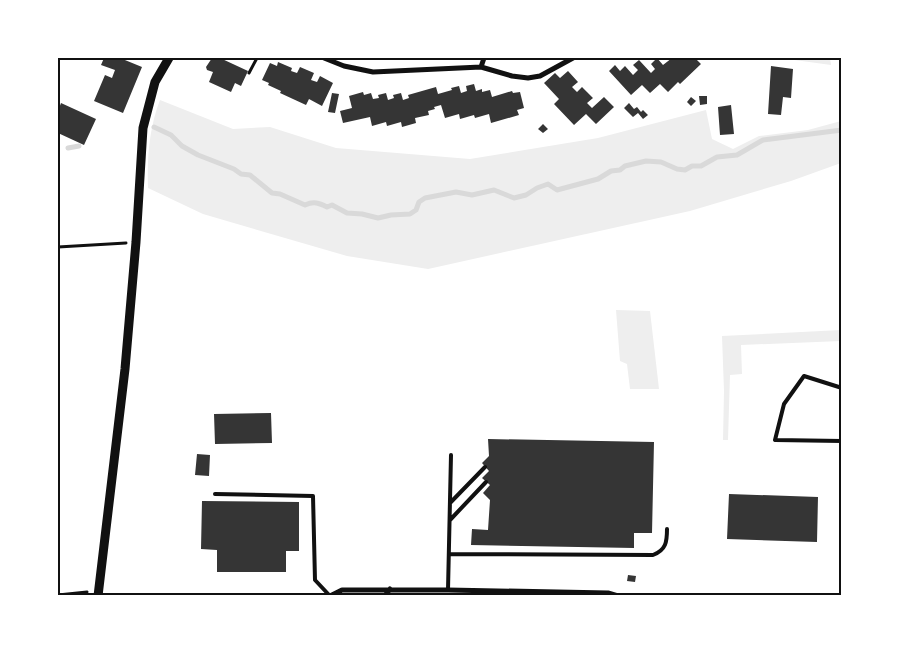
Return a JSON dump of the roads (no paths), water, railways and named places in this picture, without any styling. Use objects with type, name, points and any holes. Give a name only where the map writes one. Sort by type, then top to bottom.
[{"type":"street","points":[[98,593],[125,369],[136,242],[143,128],[155,82],[169,58]]},
{"type":"street","points":[[324,58],[344,66],[373,72],[481,67],[512,76],[528,78],[540,76],[573,58]]},
{"type":"street","points":[[481,67],[484,58]]},
{"type":"street","points":[[330,596],[342,590],[608,593],[618,596]]},
{"type":"street","points":[[385,596],[390,590]]},
{"type":"lane","points":[[842,388],[804,376],[784,404],[775,440],[842,442]]},
{"type":"lane","points":[[448,590],[451,455]]},
{"type":"lane","points":[[450,504],[485,467]]},
{"type":"lane","points":[[449,520],[486,482]]},
{"type":"lane","points":[[215,494],[313,496],[316,580],[330,596]]},
{"type":"lane","points":[[449,554],[653,555],[660,552],[665,546],[667,529]]},
{"type":"waterway","points":[[154,127],[171,135],[182,146],[198,155],[234,169],[241,174],[250,175],[272,193],[280,194],[305,205],[314,203],[327,207],[332,205],[347,213],[378,218],[410,214],[416,210],[419,202],[425,198],[456,192],[472,195],[494,190],[514,198],[526,195],[548,184],[557,190],[598,179],[611,171],[620,170],[625,166],[646,161],[661,162],[677,169],[685,170],[692,166],[701,166],[717,157],[737,155],[763,140],[842,130]]},
{"type":"waterway","points":[[68,148],[79,146]]}]
